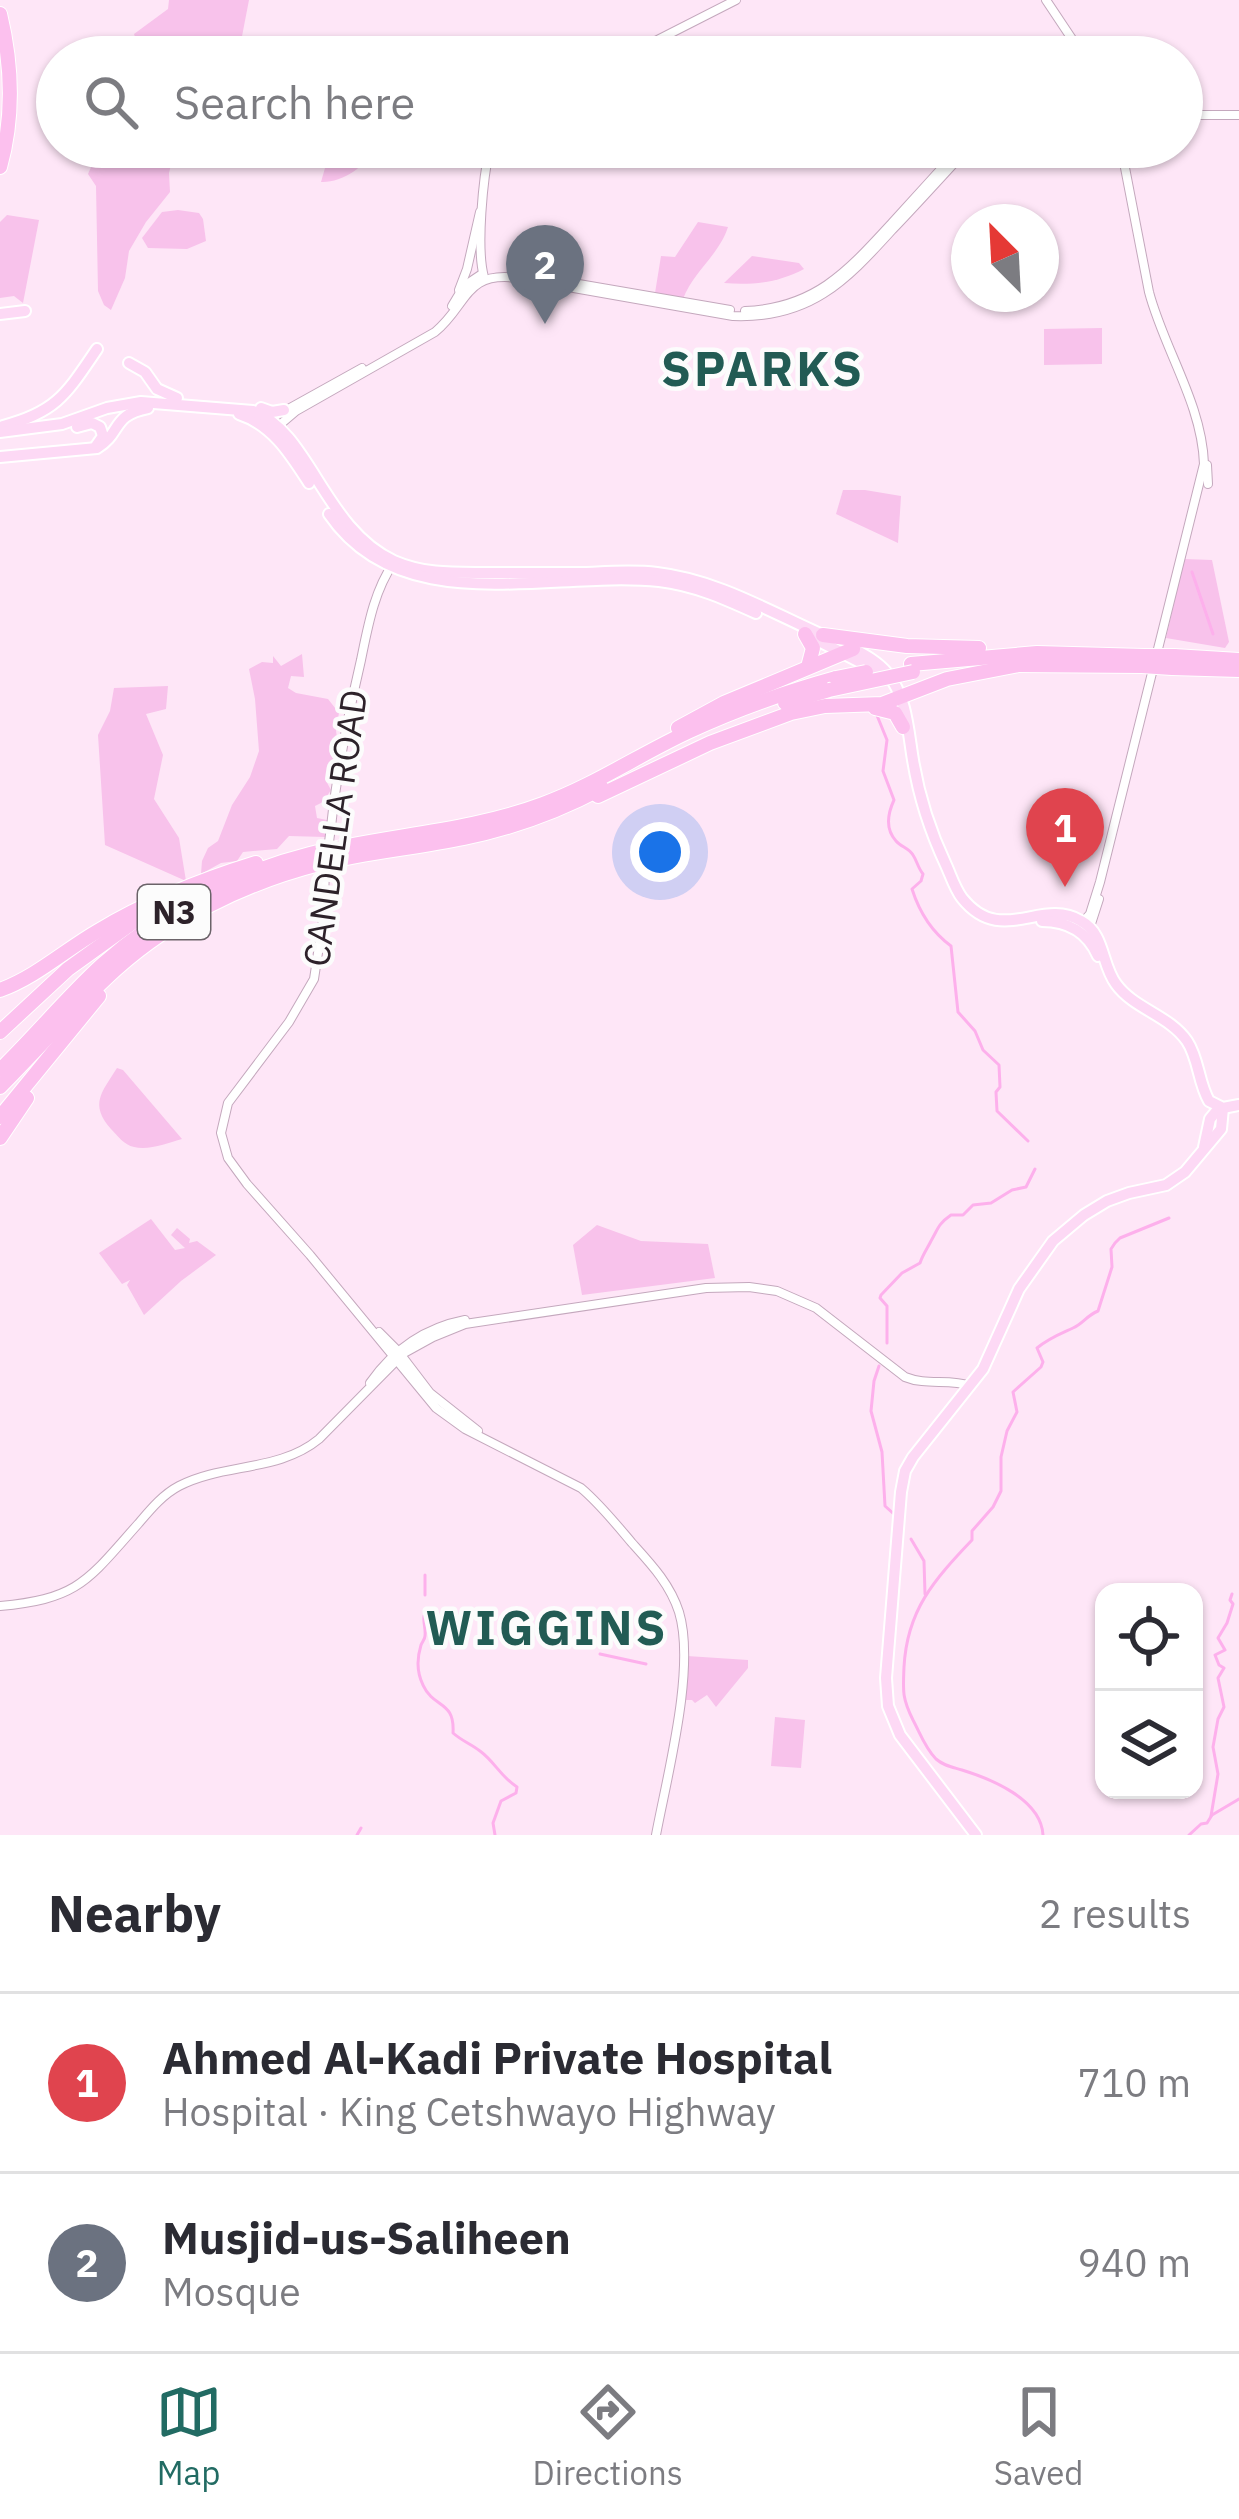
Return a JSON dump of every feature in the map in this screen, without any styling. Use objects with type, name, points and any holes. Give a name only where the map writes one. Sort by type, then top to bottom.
[{"type":"highway","points":[[0,14],[10,80],[0,167]]},
{"type":"highway","points":[[805,634],[813,648],[808,667]]},
{"type":"highway","points":[[823,635],[907,646],[1037,653]]},
{"type":"highway","points":[[614,772],[704,712],[848,651]]},
{"type":"highway","name":"N3","points":[[0,1070],[105,963],[172,913],[233,881],[343,847],[510,815],[569,793],[713,720],[776,696],[912,668],[1037,653],[1143,661],[1239,660]]},
{"type":"highway","name":"N3","points":[[912,668],[1143,661]]},
{"type":"highway","name":"N3","points":[[1173,662],[1239,670]]},
{"type":"highway","points":[[862,707],[947,679],[1019,665]]},
{"type":"highway","name":"N3","points":[[0,1087],[116,968],[171,927],[206,908],[315,865],[525,822],[583,798],[675,748],[832,684]]},
{"type":"highway","points":[[525,822],[558,814],[662,764],[791,712],[825,706],[890,710],[905,730]]},
{"type":"highway","points":[[0,989],[25,979],[146,904],[240,868],[324,844],[396,838]]},
{"type":"highway","points":[[0,1032],[115,933],[164,903],[240,868]]},
{"type":"highway","points":[[0,1117],[120,974],[206,908]]},
{"type":"highway","points":[[0,1138],[73,1029]]},
{"type":"main road","points":[[0,314],[22,312]]},
{"type":"main road","points":[[0,432],[47,410],[97,349]]},
{"type":"main road","points":[[129,363],[145,371],[157,389]]},
{"type":"main road","points":[[140,387],[149,385],[169,396],[208,406],[284,410]]},
{"type":"main road","points":[[0,432],[62,424],[129,404],[159,402],[253,411],[272,428],[355,534],[393,564],[435,581],[669,583],[714,594],[848,651]]},
{"type":"main road","points":[[62,429],[122,410],[157,406],[239,414],[272,428]]},
{"type":"main road","points":[[0,457],[104,445],[127,414],[157,406]]},
{"type":"main road","points":[[0,432],[92,423],[104,433],[101,442],[87,448]]},
{"type":"main road","points":[[393,564],[447,574],[667,574],[715,586],[848,651],[879,674],[898,698],[922,826],[960,905],[993,926],[1054,921],[1083,928],[1112,988],[1182,1043],[1217,1110],[1214,1130]]},
{"type":"main road","points":[[1217,1110],[1238,1109]]},
{"type":"main road","points":[[978,1835],[900,1735],[888,1706],[890,1612],[902,1482],[923,1443],[987,1362],[1025,1279],[1053,1241],[1107,1201],[1172,1181],[1187,1170],[1214,1130],[1238,1109]]},
{"type":"street","points":[[664,36],[736,0]]},
{"type":"street","points":[[1046,0],[1070,36]]},
{"type":"street","points":[[1203,115],[1239,116]]},
{"type":"street","points":[[272,428],[435,332],[477,274],[487,168]]},
{"type":"street","points":[[272,428],[284,410],[432,329],[477,274],[497,270],[744,316],[783,311],[820,297],[852,274],[946,168]]},
{"type":"street","points":[[1083,928],[1100,882],[1204,482],[1203,452],[1180,369],[1154,312],[1125,168]]},
{"type":"street","points":[[477,274],[482,206]]},
{"type":"street","points":[[477,274],[581,287]]},
{"type":"street","name":"CANDELLA ROAD","points":[[393,564],[374,603],[347,715],[314,979],[289,1022],[228,1103],[221,1133],[235,1170],[397,1356]]},
{"type":"street","points":[[397,1356],[465,1324],[722,1286],[770,1290],[805,1302],[904,1378],[971,1386]]},
{"type":"street","points":[[0,1606],[79,1586],[164,1496],[192,1481],[303,1451],[421,1335],[472,1318],[502,1317]]},
{"type":"street","points":[[412,1370],[412,1354],[433,1336]]},
{"type":"street","points":[[397,1356],[467,1427]]},
{"type":"street","points":[[397,1356],[430,1402],[587,1494],[649,1560],[672,1595],[683,1640],[679,1716],[656,1835]]},
{"type":"shaded area","points":[[169,0],[249,0],[242,36],[135,36],[168,9]]},
{"type":"shaded area","points":[[91,168],[170,168],[170,192],[129,251],[125,278],[111,310],[98,291],[96,186],[88,174]]},
{"type":"shaded area","points":[[325,168],[357,168],[337,180],[321,182]]},
{"type":"shaded area","points":[[162,212],[199,213],[206,241],[187,249],[148,248],[142,238]]},
{"type":"shaded area","points":[[7,215],[39,220],[23,303],[14,296],[0,298],[0,222]]},
{"type":"shaded area","points":[[698,222],[728,227],[683,299],[655,293],[661,256],[675,257]]},
{"type":"shaded area","points":[[752,256],[799,263],[804,269],[765,282],[724,283]]},
{"type":"shaded area","points":[[1102,328],[1102,364],[1044,365],[1044,329]]},
{"type":"shaded area","points":[[843,490],[901,496],[898,543],[836,514]]},
{"type":"shaded area","points":[[1184,559],[1212,560],[1229,642],[1225,648],[1166,638]]},
{"type":"shaded area","points":[[302,654],[304,677],[291,676],[288,688],[328,699],[339,713],[339,757],[325,779],[331,790],[315,806],[317,818],[332,821],[325,837],[289,836],[277,849],[243,852],[237,861],[201,874],[208,848],[218,841],[259,751],[249,669],[262,662],[273,663],[273,656],[281,666]]},
{"type":"shaded area","points":[[168,686],[166,709],[146,714],[163,755],[154,799],[179,838],[186,881],[105,845],[98,735],[110,711],[114,688]]},
{"type":"shaded area","points":[[117,1068],[182,1139],[140,1148],[127,1144],[111,1129],[99,1105]]},
{"type":"shaded area","points":[[151,1219],[175,1250],[185,1248],[171,1235],[177,1228],[189,1243],[197,1241],[216,1255],[144,1315],[127,1285],[130,1280],[122,1284],[99,1253]]},
{"type":"shaded area","points":[[597,1225],[641,1241],[708,1244],[715,1278],[582,1295],[573,1245]]},
{"type":"shaded area","points":[[687,1656],[748,1660],[748,1668],[716,1707],[707,1695],[695,1703],[684,1700]]},
{"type":"shaded area","points":[[775,1717],[805,1720],[801,1768],[771,1766]]},
{"type":"waterway","points":[[1192,572],[1213,634]]},
{"type":"waterway","points":[[876,713],[887,740],[883,771],[894,800],[890,831],[923,874],[912,889],[922,913],[951,946],[958,1012],[999,1065],[997,1111],[1028,1141]]},
{"type":"waterway","points":[[887,1343],[887,1306],[881,1295],[902,1273],[920,1263],[941,1224],[973,1205],[991,1203],[1026,1187],[1035,1169]]},
{"type":"waterway","points":[[1043,1835],[1034,1811],[1013,1792],[942,1763],[929,1750],[905,1700],[906,1647],[925,1597],[972,1540],[972,1531],[1001,1491],[1001,1457],[1017,1412],[1013,1392],[1041,1367],[1037,1348],[1098,1311],[1112,1267],[1111,1249],[1120,1238],[1169,1218]]},
{"type":"waterway","points":[[879,1366],[871,1411],[882,1452],[885,1506],[895,1515]]},
{"type":"waterway","points":[[911,1539],[924,1561],[925,1594]]},
{"type":"waterway","points":[[425,1575],[425,1595]]},
{"type":"waterway","points":[[1211,1816],[1218,1774],[1213,1747],[1224,1707],[1218,1678],[1224,1668],[1215,1655],[1225,1650],[1218,1638],[1227,1623],[1232,1594]]},
{"type":"waterway","points":[[424,1616],[425,1637],[418,1660],[423,1685],[451,1715],[453,1733],[485,1755],[517,1787],[516,1793],[501,1801],[493,1823],[495,1835]]},
{"type":"waterway","points":[[600,1654],[646,1664]]},
{"type":"waterway","points":[[1189,1835],[1239,1799]]},
{"type":"waterway","points":[[357,1835],[361,1828]]},
{"type":"place","name":"Musjid-us-Saliheen","points":[[545,324]]},
{"type":"place","name":"Ahmed Al-Kadi Private Hospital","points":[[1065,887]]},
{"type":"district","name":"SPARKS","points":[[763,369]]},
{"type":"district","name":"WIGGINS","points":[[547,1628]]}]
